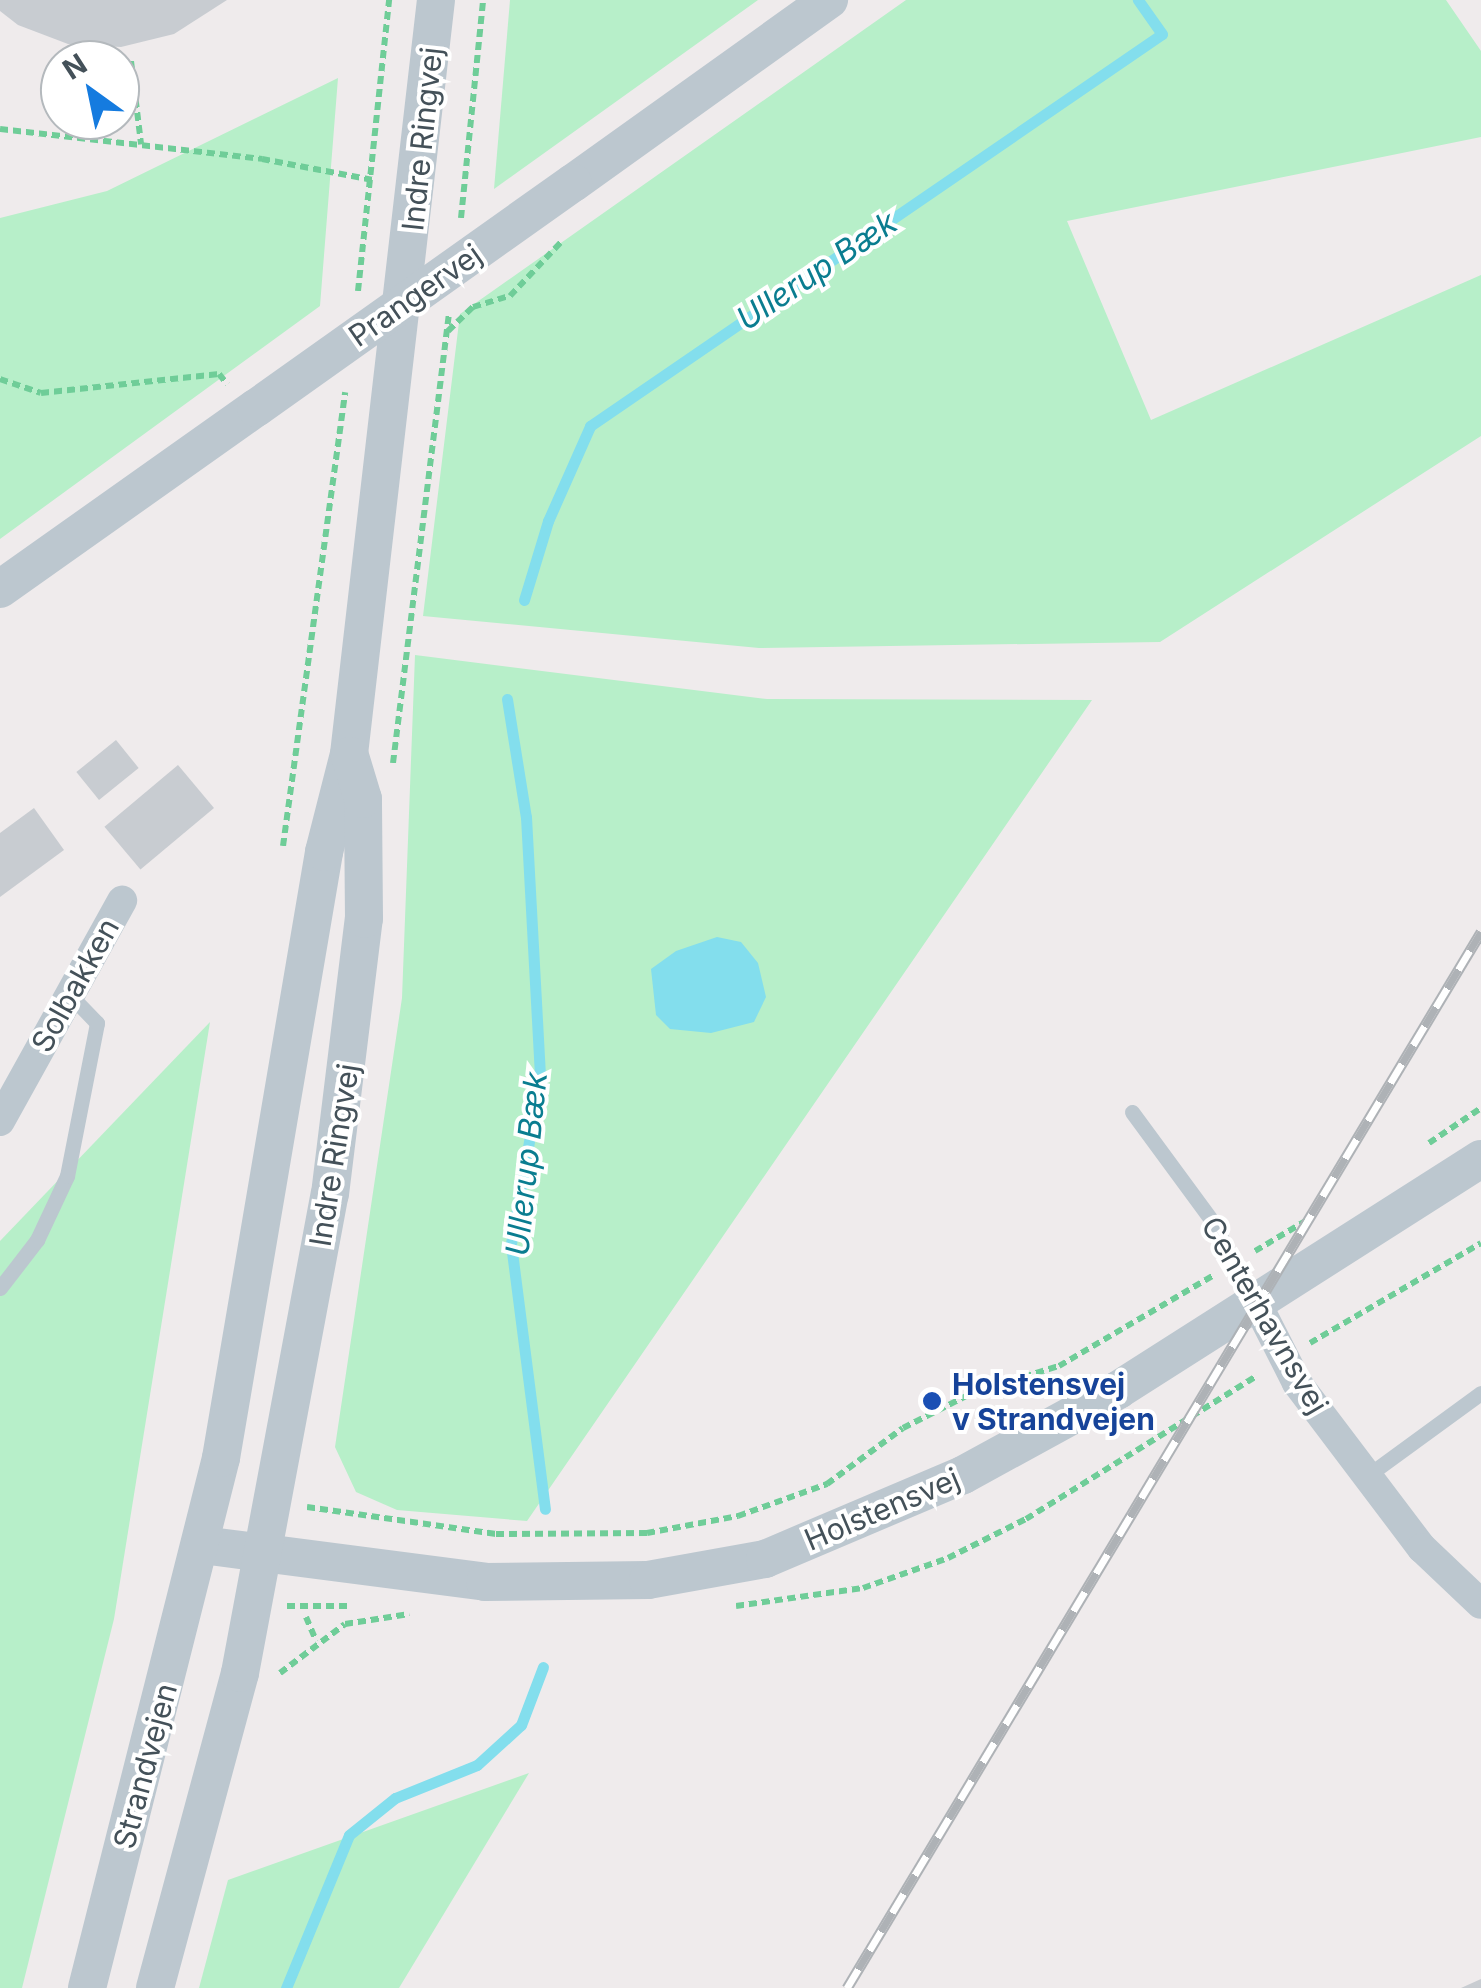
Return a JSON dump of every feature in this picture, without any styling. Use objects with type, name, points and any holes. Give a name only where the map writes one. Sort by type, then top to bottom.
[{"type":"street","name":"Indre Ringvej","points":[[202,1544],[324,852],[349,754],[436,0]]},
{"type":"street","name":"Prangervej","points":[[0,589],[829,0]]},
{"type":"street","name":"Indre Ringvej","points":[[262,1553],[356,1023],[363,799],[349,754]]},
{"type":"street","name":"Solbakken","points":[[0,1121],[122,901]]},
{"type":"street","name":"Holstensvej","points":[[202,1544],[485,1582],[648,1580],[764,1559],[962,1475],[1257,1304],[1481,1159]]},
{"type":"street","name":"Centerhavnsvej","points":[[1257,1304],[1297,1383],[1442,1572],[1481,1604]]},
{"type":"street","name":"Strandvejen","points":[[87,1988],[202,1544]]},
{"type":"street","points":[[154,1988],[240,1673],[262,1553]]},
{"type":"lane","points":[[0,1288],[37,1240],[68,1176],[97,1023],[69,994]]},
{"type":"lane","name":"Centerhavnsvej","points":[[1132,1112],[1212,1221],[1257,1304]]},
{"type":"lane","points":[[1367,1476],[1481,1393]]},
{"type":"path","points":[[356,306],[389,0]]},
{"type":"path","points":[[460,226],[483,0]]},
{"type":"path","points":[[0,129],[352,172],[372,180]]},
{"type":"path","points":[[140,136],[141,144]]},
{"type":"path","points":[[447,332],[473,307],[510,296],[566,236]]},
{"type":"path","points":[[392,775],[452,297]]},
{"type":"path","points":[[0,379],[41,392],[220,374],[253,410]]},
{"type":"path","points":[[281,860],[346,382]]},
{"type":"path","points":[[1417,1150],[1481,1108]]},
{"type":"path","points":[[1385,1300],[1481,1244]]},
{"type":"path","points":[[305,1507],[496,1534],[646,1533],[738,1516],[827,1484],[903,1428],[974,1392],[1060,1366],[1092,1347]]},
{"type":"path","points":[[276,1678],[316,1640],[345,1624],[401,1614]]},
{"type":"path","points":[[306,1617],[316,1640]]},
{"type":"green space","points":[[510,0],[758,0],[494,189]]},
{"type":"green space","points":[[906,0],[1446,0],[1481,51],[1481,137],[1067,221],[1151,420],[1481,275],[1481,436],[1160,642],[759,648],[423,616],[460,314]]},
{"type":"green space","points":[[338,78],[320,306],[0,539],[0,218],[107,191]]},
{"type":"green space","points":[[415,655],[767,699],[1092,700],[527,1521],[397,1510],[356,1492],[335,1447],[402,998]]},
{"type":"green space","points":[[210,1022],[114,1619],[22,1988],[0,1988],[0,1241]]},
{"type":"green space","points":[[529,1773],[399,1988],[199,1988],[228,1880]]},
{"type":"water","points":[[717,937],[741,942],[758,963],[766,997],[754,1022],[711,1033],[670,1029],[656,1015],[651,969],[676,951]]},
{"type":"building","points":[[0,0],[227,0],[174,34],[140,42],[57,40],[18,25],[0,11]]},
{"type":"building","points":[[116,740],[139,768],[99,800],[76,772]]},
{"type":"building","points":[[178,765],[214,808],[140,870],[104,827]]},
{"type":"building","points":[[34,808],[64,850],[0,897],[0,833]]},
{"type":"building","points":[[1481,1979],[1481,1988],[1461,1988]]},
{"type":"waterway","name":"Ullerup Bæk","points":[[524,600],[548,521],[590,426],[1162,34],[1138,0]]},
{"type":"waterway","name":"Ullerup Bæk","points":[[507,699],[526,817],[540,1079],[511,1244],[545,1509]]},
{"type":"waterway","name":"Ullerup Bæk","points":[[286,1988],[349,1835],[395,1798],[477,1765],[521,1725],[543,1667]]},
{"type":"railway","points":[[847,1988],[1481,932]]},
{"type":"place","name":"Holstensvej v Strandvejen","points":[[932,1401]]}]
